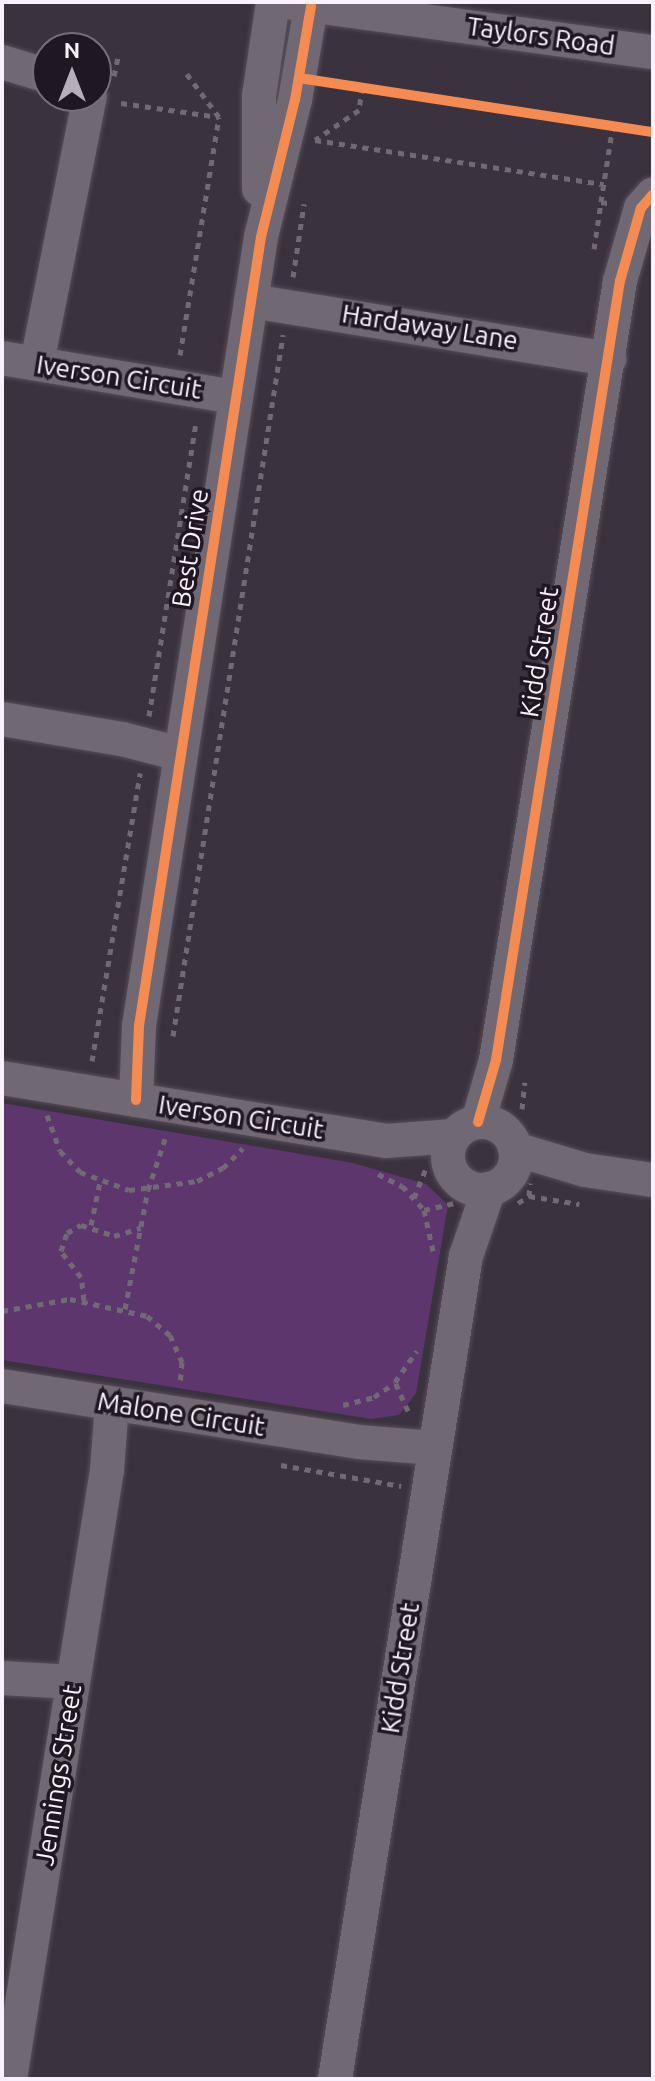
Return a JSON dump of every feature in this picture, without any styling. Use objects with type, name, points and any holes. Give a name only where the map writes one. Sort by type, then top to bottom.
[{"type":"street","name":"Best Drive","points":[[261,237],[259,96],[273,2]]},
{"type":"street","name":"Best Drive","points":[[126,1098],[261,237],[295,100],[298,4]]},
{"type":"street","name":"Taylors Road","points":[[298,4],[653,52]]},
{"type":"street","points":[[2,55],[32,58]]},
{"type":"street","points":[[2,62],[32,71]]},
{"type":"street","points":[[72,112],[76,165]]},
{"type":"street","points":[[44,365],[76,165],[98,112]]},
{"type":"street","name":"Kidd Street","points":[[335,2079],[422,1452],[466,1256],[620,281],[641,208],[627,195],[639,181],[653,176]]},
{"type":"street","name":"Hardaway Lane","points":[[251,301],[609,359]]},
{"type":"street","name":"Iverson Circuit","points":[[2,358],[236,397]]},
{"type":"street","points":[[2,719],[181,745]]},
{"type":"street","name":"Iverson Circuit","points":[[2,1078],[126,1098],[168,1122],[250,1141],[386,1141],[653,1180]]},
{"type":"street","name":"Malone Circuit","points":[[2,1386],[118,1405],[178,1398],[359,1442],[422,1452]]},
{"type":"street","name":"Jennings Street","points":[[10,2079],[14,1974],[72,1690],[118,1405]]},
{"type":"street","points":[[2,1678],[72,1690]]},
{"type":"path","points":[[112,73],[119,53]]},
{"type":"path","points":[[180,355],[219,117],[187,74]]},
{"type":"path","points":[[347,85],[377,89]]},
{"type":"path","points":[[362,87],[359,110],[315,140],[627,195],[613,125]]},
{"type":"path","points":[[112,97],[219,117]]},
{"type":"path","points":[[598,123],[626,127]]},
{"type":"path","points":[[78,1059],[94,1061],[137,740],[196,420]]},
{"type":"path","points":[[38,1083],[60,1151],[80,1172],[100,1182],[148,1190],[197,1181],[250,1141]]},
{"type":"path","points":[[32,1117],[62,1122]]},
{"type":"path","points":[[151,1136],[168,1122]]},
{"type":"path","points":[[168,1122],[181,1141]]},
{"type":"path","points":[[125,1309],[148,1190],[168,1122]]},
{"type":"path","points":[[227,1148],[250,1141]]},
{"type":"path","points":[[371,1172],[402,1186],[424,1210],[430,1228],[432,1262]]},
{"type":"path","points":[[91,1225],[100,1182]]},
{"type":"path","points":[[84,1300],[84,1285],[65,1261],[62,1241],[74,1227],[91,1225],[114,1236],[141,1228]]},
{"type":"path","points":[[2,1311],[42,1301],[84,1300],[147,1316],[170,1335],[182,1362],[178,1398]]},
{"type":"path","points":[[334,1405],[374,1397],[395,1382],[412,1363],[420,1342]]},
{"type":"path","points":[[165,1379],[178,1398]]},
{"type":"path","points":[[395,1382],[403,1393],[422,1452],[403,1502]]},
{"type":"path","points":[[178,1398],[196,1383]]},
{"type":"shaded area","points":[[2,1103],[353,1163],[426,1184],[448,1205],[416,1393],[399,1415],[371,1419],[2,1360]]},
{"type":"cycle path","points":[[136,1100],[139,1026],[261,237],[295,100],[311,6]]},
{"type":"cycle path","points":[[299,78],[653,132]]},
{"type":"cycle path","points":[[478,1122],[496,1060],[620,281],[641,208],[653,194]]}]
